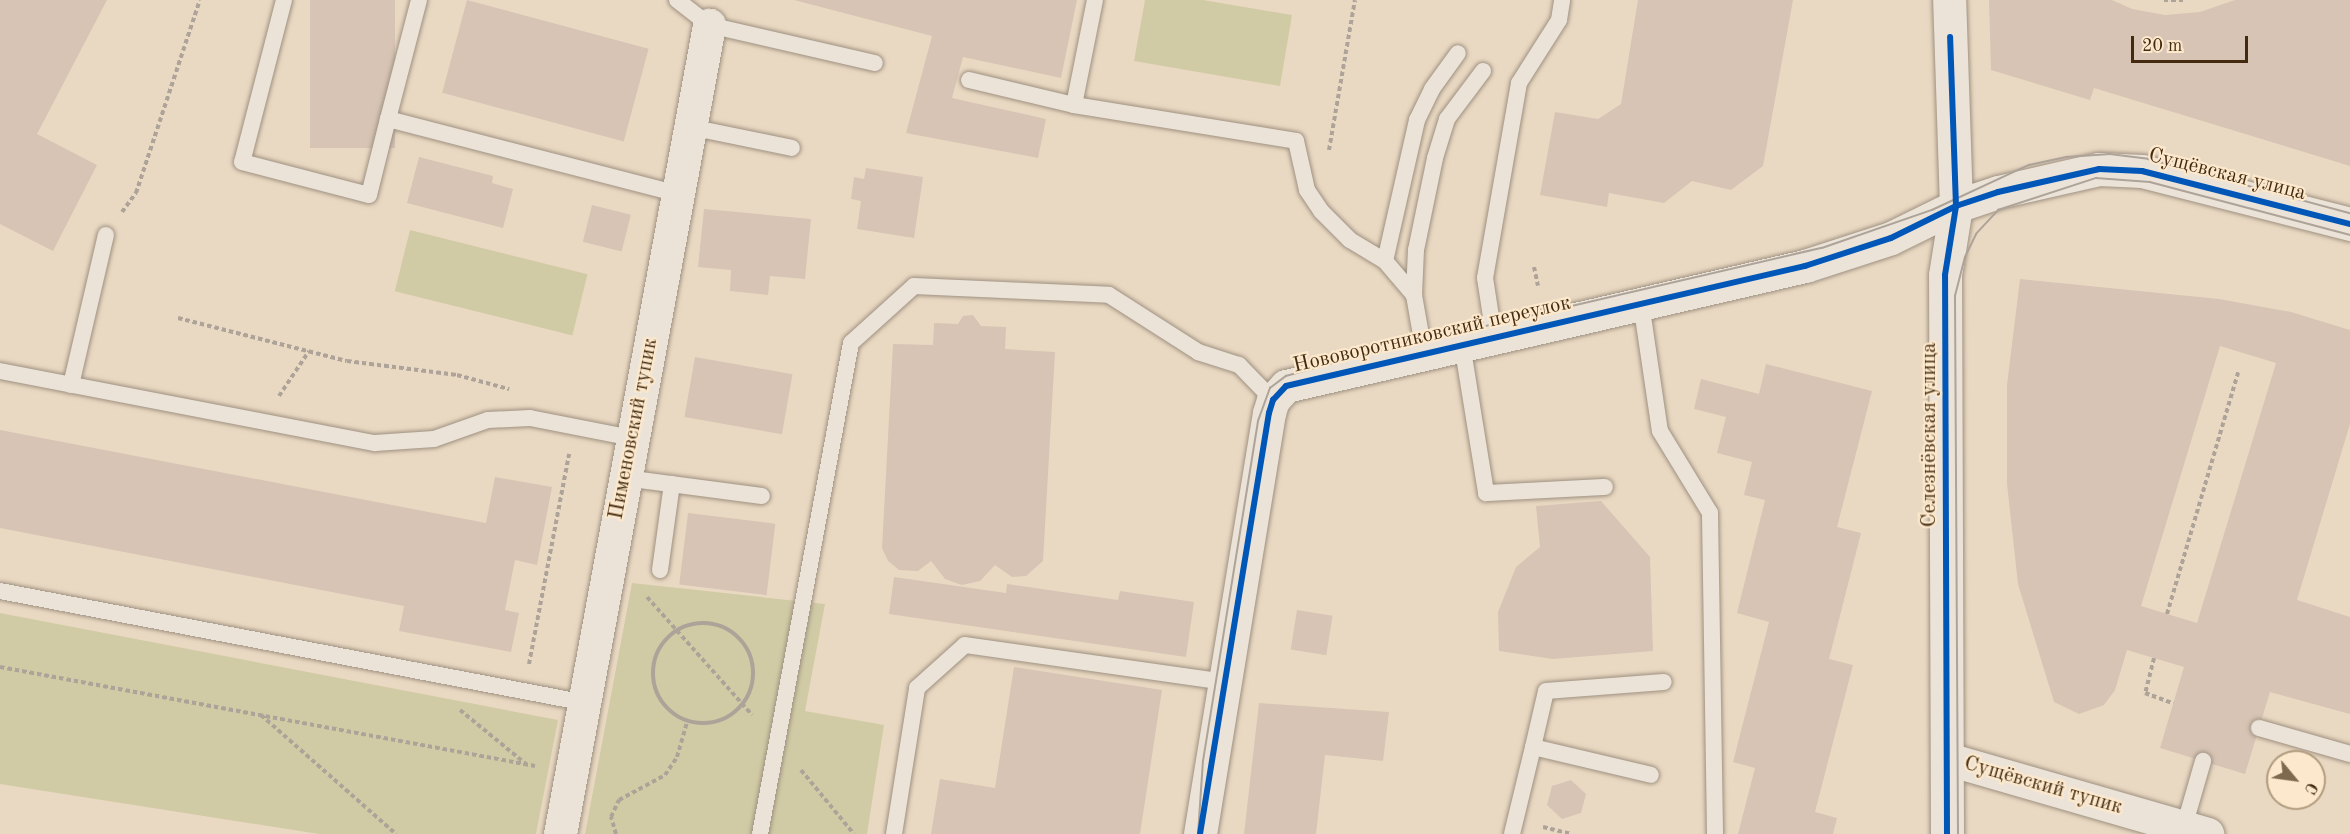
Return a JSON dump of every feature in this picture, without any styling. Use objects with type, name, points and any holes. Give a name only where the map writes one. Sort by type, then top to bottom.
[{"type":"street","name":"Селезнёвская улица","points":[[1947,834],[1945,275],[1956,206],[1949,0]]},
{"type":"street","name":"Пименовский тупик","points":[[560,834],[586,703],[606,580],[709,25]]},
{"type":"street","name":"Сущёвская улица","points":[[1956,206],[2071,174],[2128,169],[2221,188],[2350,224]]},
{"type":"street","name":"Нововоротниковский переулок","points":[[1200,834],[1272,400],[1278,390],[1292,383],[1843,256],[1914,229],[1956,206]]},
{"type":"street","name":"Сущёвский тупик","points":[[1948,759],[2196,831]]},
{"type":"lane","points":[[284,0],[242,162],[369,195],[419,0]]},
{"type":"lane","points":[[676,0],[709,25],[875,63]]},
{"type":"lane","points":[[1074,105],[1095,0]]},
{"type":"lane","points":[[1494,336],[1485,278],[1520,83],[1559,20],[1562,0]]},
{"type":"lane","points":[[1385,261],[1417,120],[1432,89],[1458,53]]},
{"type":"lane","points":[[1424,352],[1414,295],[1416,250],[1435,158],[1447,119],[1483,71]]},
{"type":"lane","points":[[969,80],[1074,105],[1296,141],[1307,190],[1321,211],[1350,240],[1385,261],[1414,295]]},
{"type":"lane","points":[[388,119],[678,194]]},
{"type":"lane","points":[[690,127],[792,148]]},
{"type":"lane","points":[[71,385],[106,235]]},
{"type":"lane","points":[[760,834],[851,343],[914,286],[1109,295],[1198,352],[1239,365],[1272,400]]},
{"type":"lane","points":[[1641,303],[1660,431],[1710,513],[1715,834]]},
{"type":"lane","points":[[1462,344],[1486,493],[1605,487]]},
{"type":"lane","points":[[0,371],[375,443],[434,440],[488,420],[530,418],[632,438]]},
{"type":"lane","points":[[625,478],[762,496]]},
{"type":"lane","points":[[660,570],[672,484]]},
{"type":"lane","points":[[0,591],[586,703]]},
{"type":"lane","points":[[894,834],[917,688],[965,645],[1224,682]]},
{"type":"lane","points":[[1512,834],[1546,691],[1664,682]]},
{"type":"lane","points":[[2259,728],[2350,754]]},
{"type":"lane","points":[[1533,747],[1651,775]]},
{"type":"lane","points":[[2196,831],[2203,761]]},
{"type":"path","points":[[106,235],[136,193],[201,0]]},
{"type":"path","points":[[1307,190],[1329,151],[1355,0]]},
{"type":"path","points":[[2164,0],[2186,0]]},
{"type":"path","points":[[1534,267],[1538,286]]},
{"type":"path","points":[[178,318],[347,361],[457,375],[512,389]]},
{"type":"path","points":[[262,422],[309,351]]},
{"type":"path","points":[[2167,614],[2238,372]]},
{"type":"path","points":[[523,692],[574,427]]},
{"type":"path","points":[[606,580],[638,587],[777,743],[854,834]]},
{"type":"path","points":[[693,624],[711,624],[727,629],[740,640],[749,654],[753,671],[751,689],[742,704],[729,716],[713,722],[687,721],[660,699],[653,675],[659,649],[677,631],[693,624]]},
{"type":"path","points":[[2154,658],[2145,693],[2173,703]]},
{"type":"path","points":[[0,667],[572,773]]},
{"type":"path","points":[[455,706],[526,764]]},
{"type":"path","points":[[260,715],[396,834]]},
{"type":"path","points":[[616,834],[611,817],[618,800],[664,775],[677,757],[687,721]]},
{"type":"shaded area","points":[[1145,0],[1203,0],[1292,15],[1280,86],[1134,61]]},
{"type":"shaded area","points":[[410,230],[588,274],[572,335],[395,291]]},
{"type":"shaded area","points":[[632,583],[825,604],[805,711],[884,725],[867,834],[585,834]]},
{"type":"shaded area","points":[[0,613],[558,720],[536,834],[319,834],[0,784]]},
{"type":"building","points":[[0,0],[107,0],[37,134],[97,165],[53,251],[0,224]]},
{"type":"building","points":[[310,0],[395,0],[395,148],[310,148]]},
{"type":"building","points":[[467,0],[649,49],[624,141],[442,93]]},
{"type":"building","points":[[794,0],[1077,0],[1061,78],[963,57],[952,98],[1046,119],[1038,158],[906,133],[932,36]]},
{"type":"building","points":[[1638,0],[1793,0],[1763,166],[1731,190],[1692,181],[1664,203],[1609,193],[1607,207],[1540,195],[1555,112],[1598,119],[1621,104]]},
{"type":"building","points":[[1989,0],[2112,0],[2132,9],[2165,15],[2200,12],[2235,0],[2350,0],[2350,166],[2094,88],[2090,100],[1991,70]]},
{"type":"building","points":[[419,157],[493,176],[492,183],[513,189],[503,228],[407,203]]},
{"type":"building","points":[[866,168],[923,177],[914,238],[857,229],[861,201],[851,199],[854,177],[864,179]]},
{"type":"building","points":[[592,205],[631,215],[622,252],[583,242]]},
{"type":"building","points":[[704,209],[811,219],[805,279],[770,276],[768,295],[730,291],[731,270],[698,267]]},
{"type":"building","points":[[2020,279],[2219,299],[2291,312],[2350,330],[2350,424],[2297,600],[2350,617],[2350,714],[2270,692],[2245,774],[2160,748],[2184,667],[2127,650],[2115,690],[2104,705],[2079,714],[2054,702],[2018,584],[2007,484],[2007,385]],"holes":[[[2220,346],[2276,363],[2197,623],[2141,606]]]},
{"type":"building","points":[[973,315],[981,326],[1006,327],[1005,349],[1055,352],[1043,561],[1026,576],[1012,577],[995,565],[980,581],[962,585],[945,579],[931,561],[918,571],[899,570],[888,561],[882,548],[893,344],[933,345],[934,323],[958,324],[963,316]]},
{"type":"building","points":[[695,357],[792,374],[782,434],[684,417]]},
{"type":"building","points":[[1766,364],[1872,391],[1837,527],[1861,533],[1829,659],[1853,665],[1815,812],[1837,818],[1833,834],[1738,834],[1755,768],[1733,762],[1769,622],[1737,613],[1765,500],[1744,495],[1752,462],[1717,453],[1726,417],[1694,409],[1701,379],[1759,394]]},
{"type":"building","points":[[0,430],[486,523],[495,477],[552,487],[537,565],[515,560],[505,610],[519,613],[511,652],[399,631],[404,606],[0,528]]},
{"type":"building","points":[[1601,501],[1650,557],[1653,651],[1553,659],[1499,651],[1498,612],[1516,567],[1540,547],[1536,506]]},
{"type":"building","points":[[688,513],[775,524],[767,595],[679,584]]},
{"type":"building","points":[[894,577],[1006,593],[1007,584],[1118,600],[1120,591],[1194,602],[1186,657],[889,614]]},
{"type":"building","points":[[1297,610],[1333,616],[1326,655],[1291,650]]},
{"type":"building","points":[[1014,667],[1162,690],[1140,834],[931,834],[940,779],[995,788]]},
{"type":"building","points":[[1259,703],[1389,712],[1383,761],[1325,755],[1316,834],[1244,834]]},
{"type":"building","points":[[1571,780],[1586,794],[1581,813],[1562,819],[1547,805],[1552,786]]},
{"type":"tram line","points":[[1198,834],[1203,761],[1258,421],[1270,388],[1286,376],[1361,355],[1822,248],[1932,210],[2029,165],[2067,157],[2110,154],[2148,159],[2350,213]]},
{"type":"tram line","points":[[1958,834],[1955,296],[1965,257],[1976,234],[1998,210],[2096,178],[2150,182],[2350,235]]},
{"type":"cycle path","points":[[1947,834],[1945,275],[1956,206],[1950,37]]},
{"type":"cycle path","points":[[1200,834],[1269,413],[1273,400],[1286,386],[1805,266],[1891,238],[1956,206],[1998,192],[2099,169],[2142,171],[2350,224]]}]
